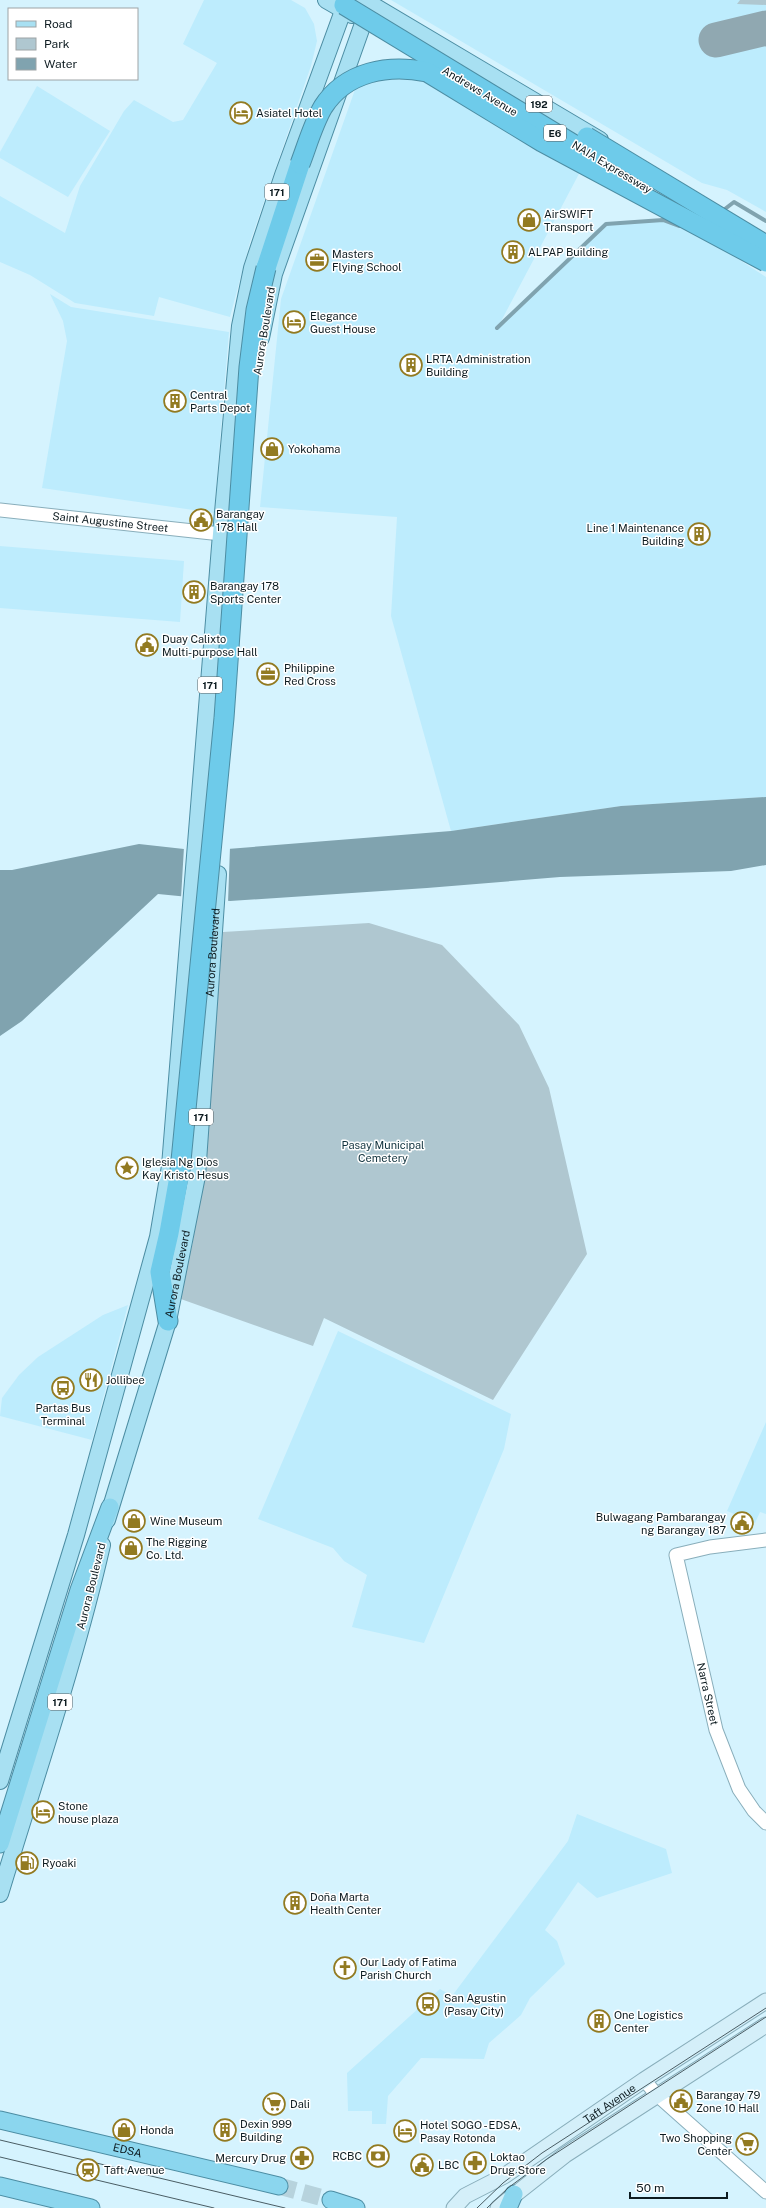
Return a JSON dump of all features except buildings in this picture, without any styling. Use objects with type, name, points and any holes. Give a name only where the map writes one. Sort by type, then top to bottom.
[{"type":"highway","name":"NAIA Expressway","points":[[353,2],[766,245]]},
{"type":"highway","name":"NAIA Expressway","points":[[353,2],[766,262]]},
{"type":"highway","points":[[168,1321],[160,1272],[169,1234],[180,1171],[224,718],[242,448],[256,318],[266,268],[300,164],[323,108],[334,94],[350,81],[383,68],[408,68],[427,72],[542,142],[766,262]]},
{"type":"highway","points":[[0,1844],[79,1590],[110,1507]]},
{"type":"highway","name":"EDSA","points":[[0,2120],[279,2186]]},
{"type":"highway","points":[[0,2186],[91,2208]]},
{"type":"highway","points":[[331,2200],[356,2208]]},
{"type":"main road","name":"Andrews Avenue","points":[[326,0],[353,2],[655,173],[708,205]]},
{"type":"main road","name":"Andrews Avenue","points":[[353,2],[363,21],[766,262]]},
{"type":"main road","name":"Aurora Boulevard","points":[[0,1894],[49,1739],[91,1594],[110,1507],[168,1321],[197,1176],[220,837],[260,347],[274,274],[363,21],[353,2]]},
{"type":"main road","name":"Aurora Boulevard","points":[[0,1781],[76,1535],[158,1237],[170,1166],[192,910],[221,534],[240,326],[252,268],[283,176],[353,2]]},
{"type":"main road","points":[[646,191],[655,173]]},
{"type":"main road","points":[[728,217],[766,241]]},
{"type":"main road","points":[[231,418],[253,420]]},
{"type":"main road","points":[[194,878],[217,879]]},
{"type":"main road","name":"Taft Avenue","points":[[454,2208],[465,2196],[504,2176],[644,2080],[766,2001]]},
{"type":"main road","name":"Taft Avenue","points":[[498,2208],[511,2201],[565,2155],[766,2024]]},
{"type":"street","name":"Saint Augustine Street","points":[[0,510],[221,534]]},
{"type":"street","name":"Narra Street","points":[[766,1540],[710,1547],[676,1554],[716,1730],[739,1789],[754,1812],[766,1823]]},
{"type":"street","points":[[644,2080],[657,2095],[766,2192]]},
{"type":"shaded area","points":[[204,0],[291,0],[305,8],[314,24],[317,41],[311,66],[250,242],[230,317],[159,297],[154,316],[75,303],[30,275],[0,262],[0,196],[65,233],[80,186],[124,111],[134,100],[173,122],[183,120],[217,63],[183,44]]},
{"type":"shaded area","points":[[391,0],[766,0],[766,212],[727,190],[702,183]]},
{"type":"shaded area","points":[[395,66],[484,113],[581,170],[498,327],[606,224],[663,220],[695,231],[766,277],[766,797],[621,806],[451,831],[391,616],[397,517],[260,507],[281,299],[357,84]]},
{"type":"shaded area","points":[[37,86],[110,131],[68,197],[0,158],[0,152]]},
{"type":"shaded area","points":[[50,294],[71,307],[229,332],[214,513],[42,488],[67,341],[63,321]]},
{"type":"shaded area","points":[[0,546],[184,561],[180,622],[0,608]]},
{"type":"shaded area","points":[[128,1305],[92,1440],[0,1416],[2,1398],[19,1375],[38,1357],[103,1315]]},
{"type":"shaded area","points":[[338,1331],[511,1414],[504,1449],[424,1643],[352,1627],[367,1575],[344,1561],[333,1548],[258,1519]]},
{"type":"shaded area","points":[[766,1422],[766,1514],[760,1512],[755,1523],[727,1511]]},
{"type":"shaded area","points":[[577,1814],[666,1849],[672,1873],[597,1898],[578,1882],[545,1930],[557,1941],[565,1964],[530,1998],[521,2015],[489,2043],[484,2059],[421,2058],[388,2096],[386,2124],[372,2124],[372,2111],[348,2111],[347,2073],[440,1989],[452,1996],[568,1841]]},
{"type":"green space","points":[[740,0],[766,0],[766,5],[737,4]]},
{"type":"green space","points":[[766,37],[766,47],[753,39]]},
{"type":"green space","name":"Pasay Municipal Cemetery","points":[[369,923],[442,945],[519,1025],[549,1088],[587,1254],[493,1400],[324,1318],[313,1346],[178,1298],[192,1246],[202,1187],[223,932]]},
{"type":"water","points":[[766,797],[766,865],[731,871],[560,877],[427,888],[230,901],[158,894],[22,1021],[0,1036],[0,870],[12,870],[139,844],[202,851],[451,831],[621,806]]},
{"type":"pier","points":[[184,847],[202,849],[230,847],[228,903],[181,898]]},
{"type":"waterway","points":[[721,212],[734,202],[766,221]]},
{"type":"waterway","points":[[497,328],[606,224],[663,220],[679,226]]},
{"type":"taxiway","points":[[716,40],[766,28]]},
{"type":"tunnel","points":[[279,2186],[331,2200]]},
{"type":"tram line","points":[[477,2208],[503,2183],[542,2153],[766,2008]]},
{"type":"tram line","points":[[487,2208],[508,2188],[547,2159],[766,2017]]},
{"type":"tram line","points":[[0,2140],[285,2208]]},
{"type":"tram line","points":[[0,2157],[214,2208]]},
{"type":"place","name":"Asiatel Hotel","points":[[241,113]]},
{"type":"place","name":"AirSWIFT Transport","points":[[529,220]]},
{"type":"place","name":"ALPAP Building","points":[[513,252]]},
{"type":"place","name":"Masters Flying School","points":[[317,260]]},
{"type":"place","name":"Elegance Guest House","points":[[294,322]]},
{"type":"place","name":"LRTA Administration Building","points":[[411,365]]},
{"type":"place","name":"Central Parts Depot","points":[[175,401]]},
{"type":"place","name":"Yokohama","points":[[272,449]]},
{"type":"place","name":"Barangay 178 Hall","points":[[201,520]]},
{"type":"place","name":"Line 1 Maintenance Building","points":[[699,534]]},
{"type":"place","name":"Barangay 178 Sports Center","points":[[194,592]]},
{"type":"place","name":"Duay Calixto Multi-purpose Hall","points":[[147,645]]},
{"type":"place","name":"Philippine Red Cross","points":[[268,674]]},
{"type":"place","name":"Iglesia Ng Dios Kay Kristo Hesus","points":[[127,1168]]},
{"type":"place","name":"Jollibee","points":[[91,1380]]},
{"type":"place","name":"Partas Bus Terminal","points":[[63,1388]]},
{"type":"place","name":"Wine Museum","points":[[134,1521]]},
{"type":"place","name":"Bulwagang Pambarangay ng Barangay 187","points":[[742,1523]]},
{"type":"place","name":"The Rigging Co. Ltd.","points":[[131,1548]]},
{"type":"place","name":"Stone house plaza","points":[[43,1812]]},
{"type":"place","name":"Ryoaki","points":[[27,1863]]},
{"type":"place","name":"Doña Marta Health Center","points":[[295,1903]]},
{"type":"place","name":"Our Lady of Fatima Parish Church","points":[[345,1968]]},
{"type":"place","name":"San Agustin (Pasay City)","points":[[428,2004]]},
{"type":"place","name":"One Logistics Center","points":[[599,2021]]},
{"type":"place","name":"Barangay 79 Zone 10 Hall","points":[[681,2101]]},
{"type":"place","name":"Dali","points":[[274,2104]]},
{"type":"place","name":"Honda","points":[[124,2130]]},
{"type":"place","name":"Dexin 999 Building","points":[[225,2130]]},
{"type":"place","name":"Hotel SOGO - EDSA, Pasay Rotonda","points":[[405,2131]]},
{"type":"place","name":"Two Shopping Center","points":[[747,2144]]},
{"type":"place","name":"RCBC","points":[[378,2156]]},
{"type":"place","name":"Mercury Drug","points":[[302,2158]]},
{"type":"place","name":"Loktao Drug Store","points":[[475,2163]]},
{"type":"place","name":"LBC","points":[[422,2165]]},
{"type":"place","name":"Taft Avenue","points":[[88,2170]]}]
